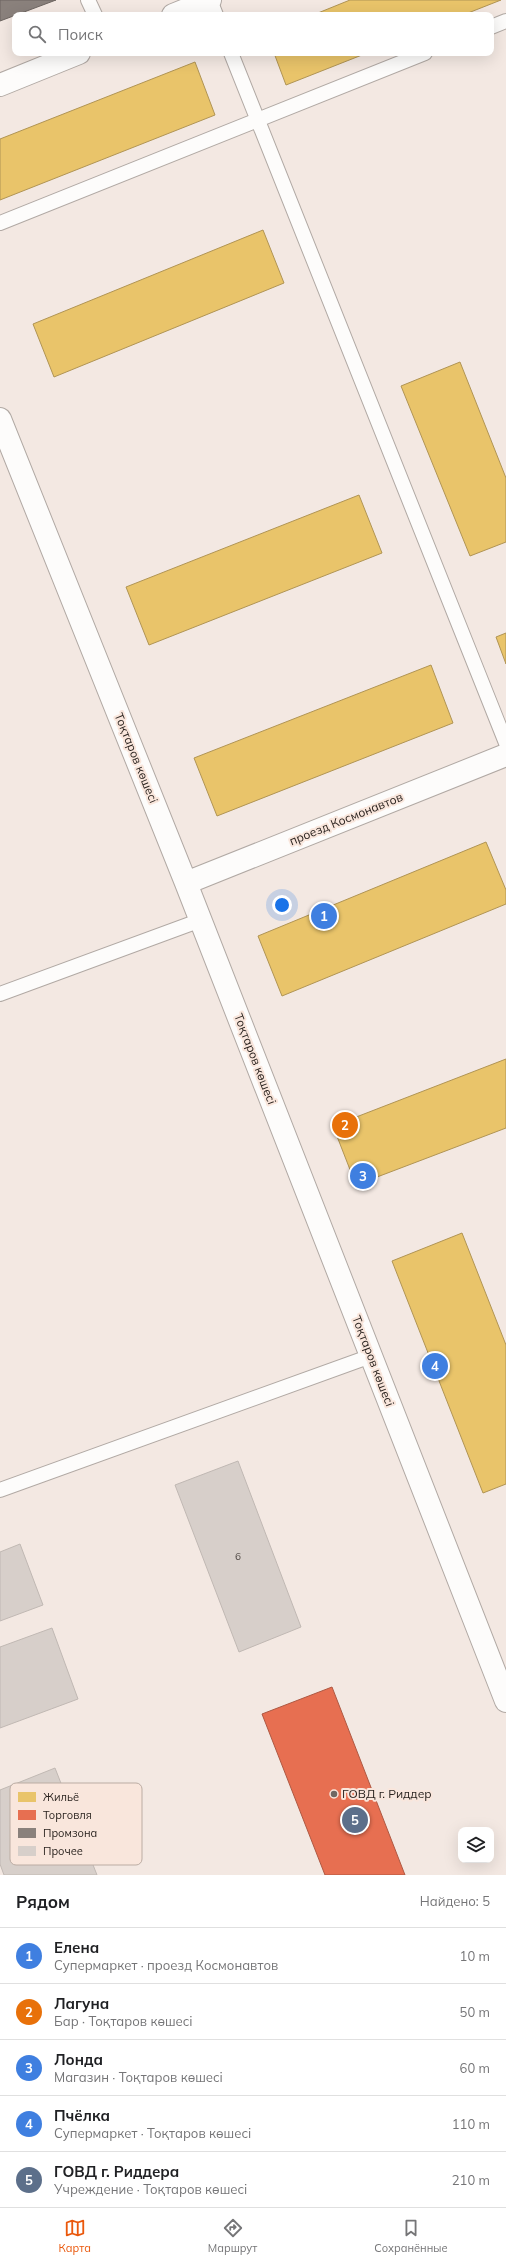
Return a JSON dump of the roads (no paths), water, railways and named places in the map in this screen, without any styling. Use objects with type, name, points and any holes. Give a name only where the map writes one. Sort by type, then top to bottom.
[{"type":"street","points":[[180,12],[210,0]]},
{"type":"street","points":[[0,85],[72,56]]},
{"type":"street","name":"Тоқтаров көшесі","points":[[0,419],[201,920],[506,1701]]},
{"type":"street","name":"проезд Космонавтов","points":[[186,883],[506,755]]},
{"type":"lane","points":[[88,0],[94,12]]},
{"type":"lane","points":[[210,0],[215,12]]},
{"type":"lane","points":[[494,26],[506,21]]},
{"type":"lane","points":[[233,56],[506,743]]},
{"type":"lane","points":[[0,223],[417,56]]},
{"type":"lane","points":[[0,994],[201,920]]},
{"type":"lane","points":[[0,1490],[371,1356]]},
{"type":"place","name":"Елена","points":[[324,916]]},
{"type":"place","name":"Лагуна","points":[[345,1125]]},
{"type":"place","name":"Лонда","points":[[363,1176]]},
{"type":"place","name":"Пчёлка","points":[[435,1366]]},
{"type":"place","name":"ГОВД г. Риддер","points":[[334,1794]]},
{"type":"place","name":"ГОВД г. Риддера","points":[[355,1820]]}]
